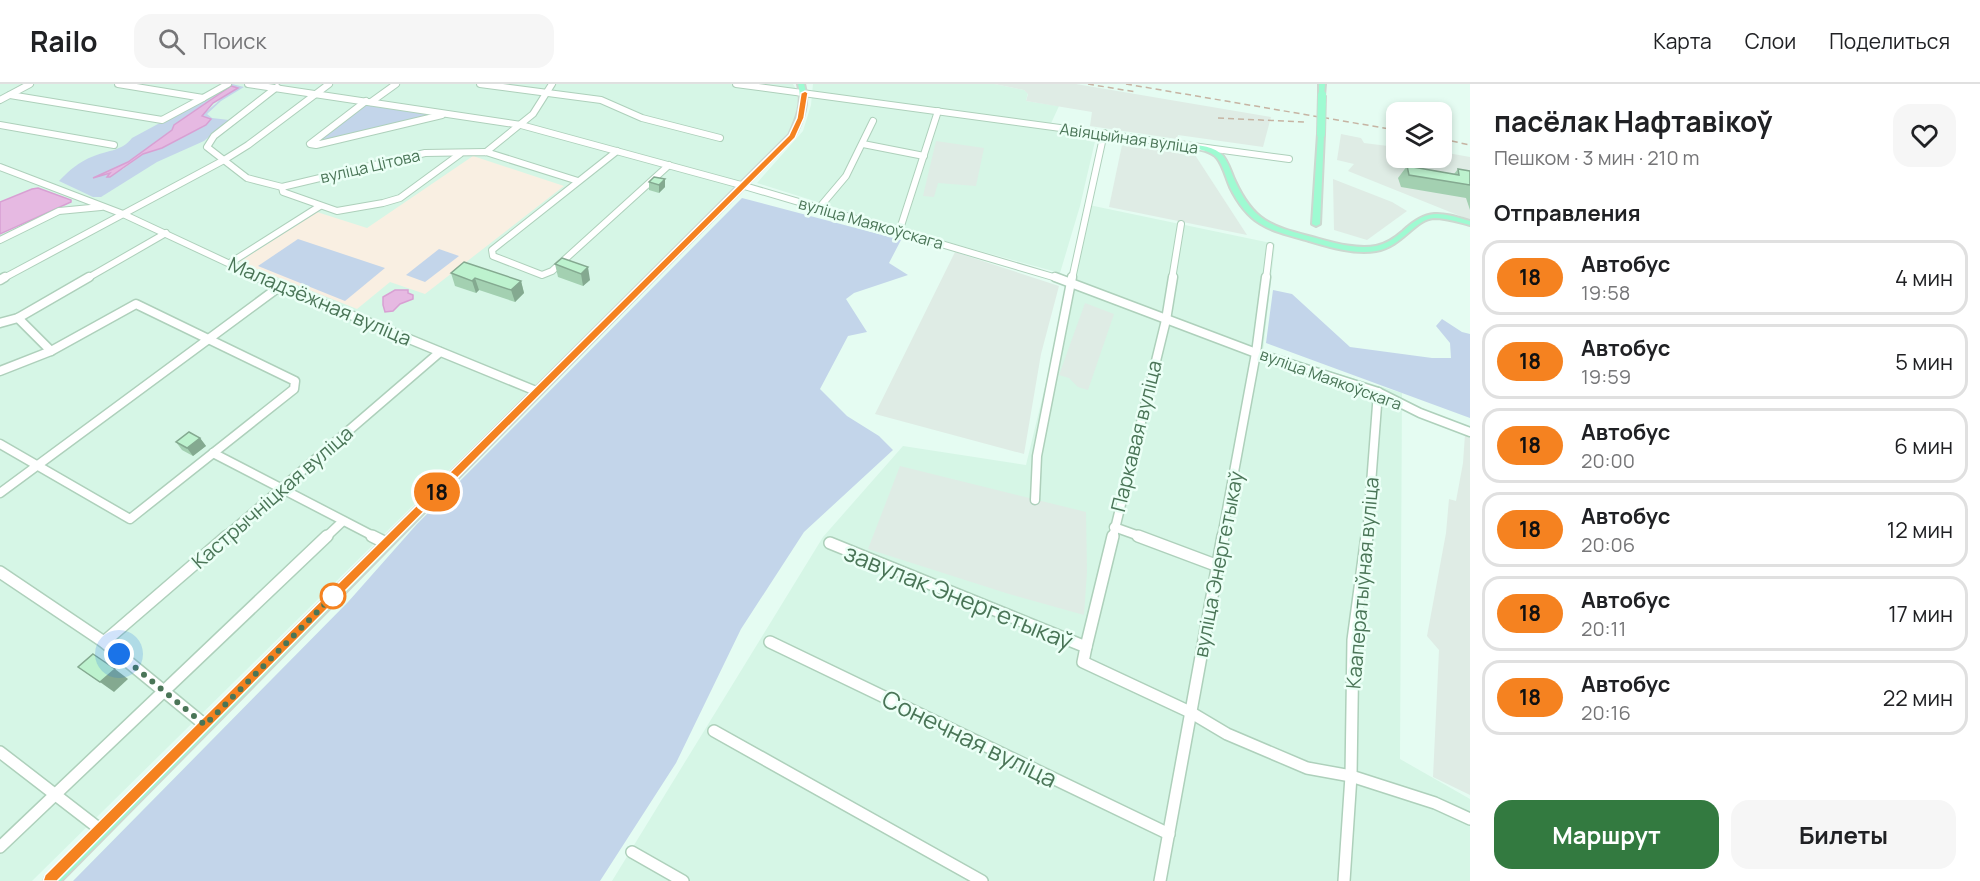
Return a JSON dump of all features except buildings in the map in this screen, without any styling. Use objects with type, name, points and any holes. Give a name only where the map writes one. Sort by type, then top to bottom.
[{"type":"main road","points":[[1322,84],[1316,224],[1325,235],[1344,246]]},
{"type":"main road","points":[[51,881],[792,136],[801,118],[803,89]]},
{"type":"main road","name":"Авіяцыйная вуліца","points":[[1181,144],[1212,151],[1220,156],[1251,214],[1264,224],[1286,232],[1363,249],[1377,248],[1396,239],[1420,218],[1426,216],[1445,216],[1470,223]]},
{"type":"main road","points":[[1286,232],[1306,231],[1316,224]]},
{"type":"street","points":[[0,100],[30,84]]},
{"type":"street","points":[[118,84],[203,98]]},
{"type":"street","points":[[10,94],[162,120],[228,84]]},
{"type":"street","points":[[0,280],[224,160],[248,145],[329,84]]},
{"type":"street","points":[[396,84],[368,101],[310,144],[316,145],[448,114]]},
{"type":"street","points":[[480,84],[601,100],[642,118],[720,138]]},
{"type":"street","points":[[486,152],[521,125],[548,93],[552,84]]},
{"type":"street","name":"Авіяцыйная вуліца","points":[[736,84],[803,89],[938,111],[1181,144]]},
{"type":"street","name":"вуліца Маякоўскага","points":[[250,85],[278,86],[316,94],[521,125],[669,165],[1071,282],[1256,353],[1378,392],[1420,413],[1470,432]]},
{"type":"street","name":"вуліца Цітова","points":[[278,86],[214,136],[207,147],[247,178],[282,187],[425,153],[486,152],[578,181]]},
{"type":"street","points":[[899,231],[938,111]]},
{"type":"street","points":[[819,208],[846,176],[873,121]]},
{"type":"street","points":[[0,124],[114,145]]},
{"type":"street","points":[[1035,500],[1037,456],[1071,282],[1104,133]]},
{"type":"street","points":[[863,144],[924,156]]},
{"type":"street","points":[[1181,144],[1289,159]]},
{"type":"street","points":[[616,151],[492,250],[493,256],[542,275],[552,271],[669,165]]},
{"type":"street","points":[[282,187],[283,192],[320,206],[344,211],[400,198],[460,154]]},
{"type":"street","name":"Маладзёжная вуліца","points":[[0,167],[123,214],[279,287],[536,391]]},
{"type":"street","points":[[230,263],[320,206]]},
{"type":"street","points":[[0,240],[59,211],[106,207]]},
{"type":"street","name":"Паркавая вуліца","points":[[1086,647],[1166,320],[1181,224]]},
{"type":"street","points":[[0,323],[18,318],[166,233]]},
{"type":"street","name":"вуліца Энергетыкаў","points":[[1160,881],[1256,353],[1270,246]]},
{"type":"street","points":[[0,493],[279,287]]},
{"type":"street","points":[[0,371],[51,351],[135,304],[210,338],[295,381],[294,388],[130,519],[35,467],[0,444]]},
{"type":"street","points":[[18,318],[51,351]]},
{"type":"street","name":"Кастрычніцкая вуліца","points":[[104,642],[440,352]]},
{"type":"street","name":"Кааператыўная вуліца","points":[[1344,881],[1351,776],[1353,640],[1367,534],[1378,392]]},
{"type":"street","points":[[213,453],[386,543]]},
{"type":"street","points":[[0,847],[343,521]]},
{"type":"street","points":[[1114,527],[1218,566]]},
{"type":"street","name":"завулак Энергетыкаў","points":[[830,543],[1086,647],[1083,662],[1190,712],[1227,734],[1307,768],[1351,776],[1436,803],[1470,819]]},
{"type":"street","points":[[0,572],[104,642],[205,725]]},
{"type":"street","name":"Сонечная вуліца","points":[[770,642],[1169,834]]},
{"type":"street","points":[[714,731],[982,881]]},
{"type":"street","points":[[0,752],[101,830]]},
{"type":"street","points":[[632,852],[683,881]]},
{"type":"shaded area","points":[[0,84],[793,84],[800,96],[797,116],[787,137],[32,881],[0,881]]},
{"type":"shaded area","points":[[232,84],[244,87],[221,101],[207,114],[212,118],[229,120],[204,141],[157,162],[101,197],[93,197],[59,181],[83,161],[120,148],[132,138]],"holes":[[[227,88],[220,100],[202,116],[210,120],[205,125],[162,148],[143,154],[123,169],[108,176],[112,172],[106,173],[128,162],[172,130],[174,125]]]},
{"type":"shaded area","points":[[813,84],[994,84],[1024,90],[1028,93],[1026,101],[1059,106],[1048,130],[1096,137],[1080,206],[1060,273],[922,235],[757,183],[803,131],[811,105]]},
{"type":"shaded area","points":[[994,84],[1076,84],[1271,117],[1263,147],[1178,135],[1177,139],[1090,126],[1092,112],[1026,101],[1028,94],[1024,90]]},
{"type":"shaded area","points":[[231,86],[238,88],[213,103],[202,116],[211,119],[206,125],[162,148],[143,154],[110,177],[107,177],[110,173],[93,178],[128,162],[172,130],[174,125]]},
{"type":"shaded area","points":[[365,103],[440,114],[315,143]]},
{"type":"shaded area","points":[[1341,134],[1361,138],[1364,143],[1386,146],[1386,168],[1452,168],[1452,154],[1470,157],[1470,220],[1348,171],[1354,164],[1337,160]]},
{"type":"shaded area","points":[[936,141],[984,148],[976,186],[938,183],[934,197],[923,196]]},
{"type":"shaded area","points":[[1122,145],[1195,155],[1247,235],[1109,207]]},
{"type":"shaded area","points":[[473,156],[564,186],[425,294],[390,282],[357,309],[239,262],[317,212],[367,228]]},
{"type":"shaded area","points":[[1333,179],[1392,202],[1407,211],[1367,240],[1334,230]]},
{"type":"shaded area","points":[[38,188],[71,200],[71,202],[0,234],[0,202]]},
{"type":"shaded area","points":[[742,198],[901,240],[889,263],[908,275],[854,293],[846,299],[867,332],[848,336],[820,389],[847,416],[879,436],[893,450],[804,532],[741,629],[676,763],[600,881],[73,881],[348,602],[417,524]]},
{"type":"shaded area","points":[[1089,205],[1275,244],[1263,351],[1402,393],[1400,759],[1470,799],[1470,881],[612,881],[823,537],[903,446],[1026,465]]},
{"type":"shaded area","points":[[298,239],[385,268],[345,301],[258,266]]},
{"type":"shaded area","points":[[439,249],[459,256],[425,282],[406,275]]},
{"type":"shaded area","points":[[955,252],[1059,286],[1041,354],[1024,454],[875,414]]},
{"type":"shaded area","points":[[395,290],[408,290],[408,293],[413,295],[413,299],[400,304],[393,311],[385,312],[383,297]]},
{"type":"shaded area","points":[[1273,290],[1292,294],[1350,347],[1432,358],[1451,358],[1450,343],[1436,326],[1442,319],[1462,332],[1470,334],[1470,418],[1266,343]]},
{"type":"shaded area","points":[[1085,303],[1114,314],[1088,390],[1078,387],[1069,378],[1059,375]]},
{"type":"shaded area","points":[[1465,434],[1470,436],[1470,795],[1433,777],[1439,650],[1427,636],[1446,533],[1449,499],[1456,501],[1463,463]]},
{"type":"shaded area","points":[[900,466],[1086,512],[1087,572],[1084,615],[1009,594],[868,549]]},
{"type":"railway","points":[[1088,84],[1136,92]]},
{"type":"railway","points":[[1126,84],[1386,128]]},
{"type":"railway","points":[[1218,118],[1304,122]]},
{"type":"railway","points":[[1452,141],[1470,145]]},
{"type":"bus line","name":"18","points":[[51,881],[792,136],[801,118],[805,93]]},
{"type":"route","points":[[119,654],[205,725],[336,593],[333,596]]}]
